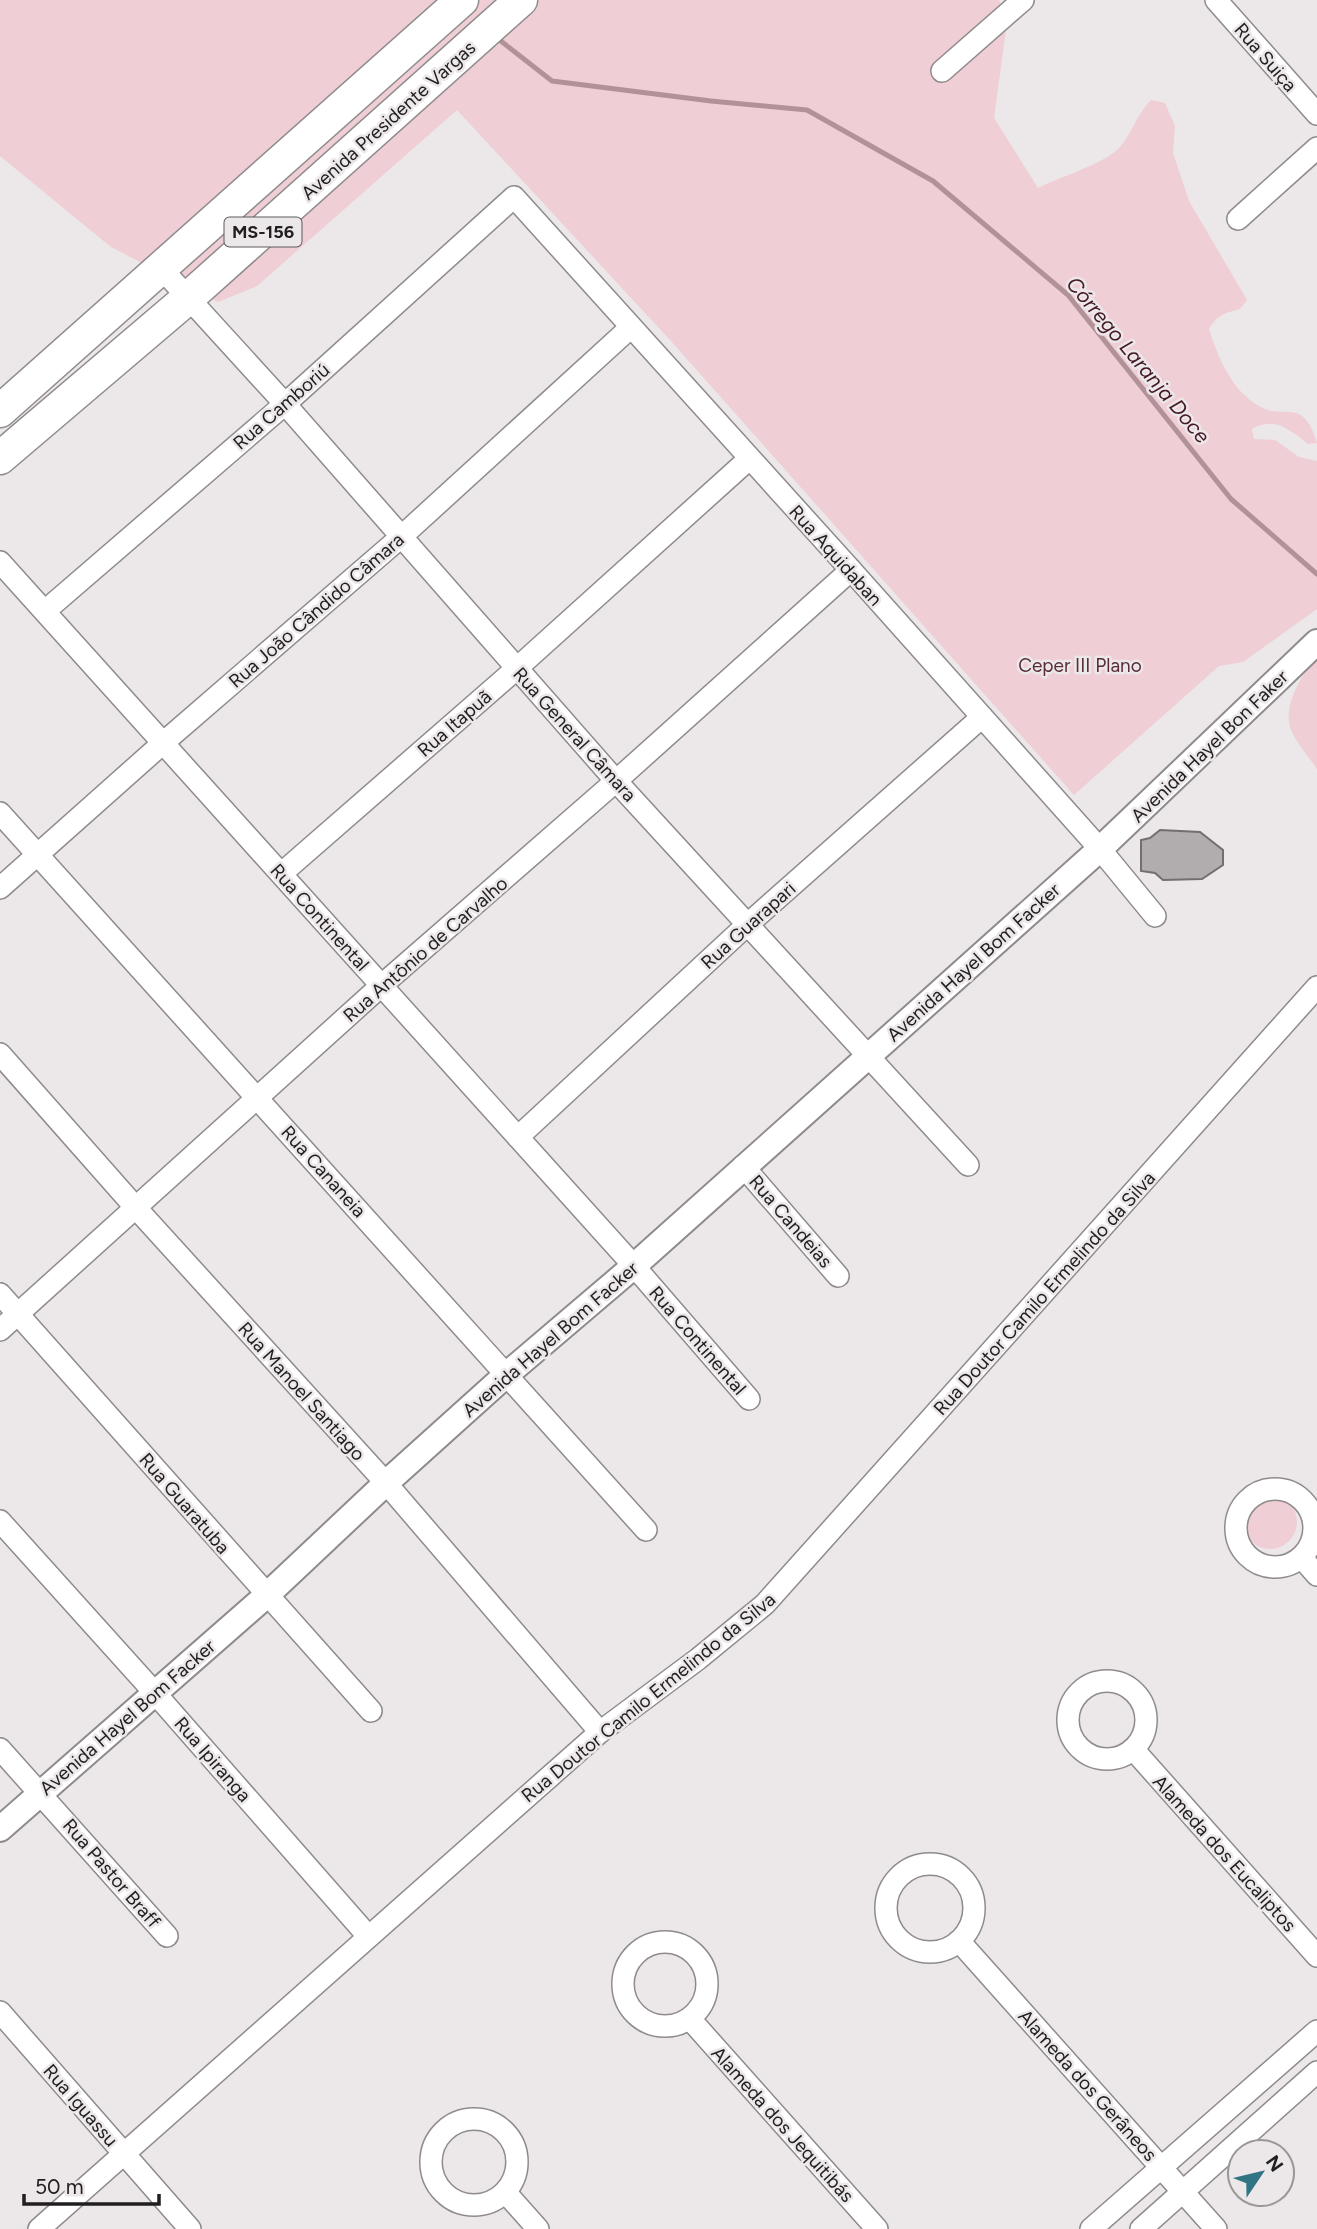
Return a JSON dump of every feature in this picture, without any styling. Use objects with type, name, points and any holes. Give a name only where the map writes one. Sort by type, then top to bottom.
[{"type":"main road","name":"Avenida Presidente Vargas","points":[[0,411],[462,0]]},
{"type":"main road","name":"Avenida Presidente Vargas","points":[[0,458],[188,298],[521,0]]},
{"type":"street","points":[[942,71],[1023,0]]},
{"type":"street","name":"Rua Suiça","points":[[1216,0],[1317,114]]},
{"type":"street","points":[[1238,219],[1317,148]]},
{"type":"street","name":"Rua Aquidaban","points":[[514,197],[1100,849],[1155,916]]},
{"type":"street","name":"Rua Camboriú","points":[[45,611],[285,404],[514,197]]},
{"type":"street","name":"Rua General Câmara","points":[[161,268],[285,404],[516,669],[968,1165]]},
{"type":"street","name":"Rua João Cândido Câmara","points":[[0,888],[401,537],[630,328]]},
{"type":"street","name":"Rua Itapuã","points":[[282,873],[516,669],[750,459]]},
{"type":"street","name":"Rua Continental","points":[[0,562],[634,1266],[749,1399]]},
{"type":"street","name":"Rua Antônio de Carvalho","points":[[0,1330],[382,985],[617,781],[851,570]]},
{"type":"street","name":"Avenida Hayel Bon Faker","points":[[1100,849],[1317,642]]},
{"type":"street","name":"Rua Guarapari","points":[[518,1138],[748,924],[982,717]]},
{"type":"street","name":"Rua Cananeia","points":[[0,813],[646,1530]]},
{"type":"street","name":"Avenida Hayel Bom Facker","points":[[0,1829],[267,1595],[506,1375],[634,1266],[1100,849]]},
{"type":"street","name":"Rua Doutor Camilo Ermelindo da Silva","points":[[39,2229],[600,1732],[698,1659],[765,1604],[1317,987]]},
{"type":"street","name":"Rua Manoel Santiago","points":[[0,1054],[386,1483],[600,1732]]},
{"type":"street","name":"Rua Candeias","points":[[743,1166],[838,1276]]},
{"type":"street","name":"Rua Guaratuba","points":[[0,1294],[371,1711]]},
{"type":"street","name":"Rua Ipiranga","points":[[0,1521],[368,1936]]},
{"type":"street","points":[[1302,1558],[1317,1575]]},
{"type":"street","name":"Rua Pastor Braff","points":[[0,1749],[167,1936]]},
{"type":"street","name":"Alameda dos Eucaliptos","points":[[1133,1749],[1317,1956]]},
{"type":"street","points":[[932,1864],[947,1867],[964,1881],[973,1900],[973,1915],[968,1929],[959,1941],[933,1952],[906,1945],[895,1935],[888,1923],[887,1901],[894,1882],[905,1871],[918,1865],[932,1864]]},
{"type":"street","name":"Alameda dos Gerâneos","points":[[959,1941],[1216,2229]]},
{"type":"street","points":[[677,1943],[690,1949],[699,1959],[706,1971],[706,1998],[700,2010],[690,2019],[663,2027],[649,2023],[637,2015],[628,2004],[624,1976],[629,1963],[638,1952],[650,1945],[677,1943]]},
{"type":"street","name":"Rua Iguassu","points":[[0,2012],[190,2229]]},
{"type":"street","name":"Alameda dos Jequitibás","points":[[690,2019],[877,2229]]},
{"type":"street","points":[[1091,2229],[1317,2031]]},
{"type":"street","points":[[1141,2229],[1317,2072]]},
{"type":"street","points":[[472,2119],[486,2120],[505,2132],[516,2151],[518,2166],[506,2193],[481,2206],[461,2204],[443,2193],[430,2168],[436,2140],[457,2122],[472,2119]]},
{"type":"street","points":[[506,2193],[538,2229]]},
{"type":"green space","name":"Ceper III Plano","points":[[0,0],[999,0],[1007,22],[994,118],[1038,188],[1109,156],[1121,146],[1151,100],[1165,103],[1175,126],[1173,153],[1189,201],[1247,300],[1240,309],[1218,318],[1209,329],[1221,361],[1233,382],[1259,406],[1268,410],[1292,412],[1306,419],[1317,443],[1308,444],[1275,424],[1260,425],[1252,429],[1254,439],[1275,440],[1299,457],[1317,461],[1317,609],[1243,662],[1219,666],[1074,795],[670,340],[457,110],[257,286],[218,302],[111,247],[0,156]]},
{"type":"green space","points":[[1317,655],[1317,769],[1292,732],[1289,713],[1300,681]]},
{"type":"green space","points":[[1270,1495],[1289,1503],[1297,1522],[1289,1541],[1270,1549],[1251,1541],[1243,1522],[1251,1503]]},
{"type":"building","points":[[1160,830],[1200,832],[1223,850],[1223,865],[1202,879],[1163,880],[1155,873],[1141,871],[1141,840],[1150,838]]},
{"type":"waterway","name":"Córrego Laranja Doce","points":[[497,38],[552,81],[807,110],[933,181],[1068,295],[1231,499],[1317,574]]}]
